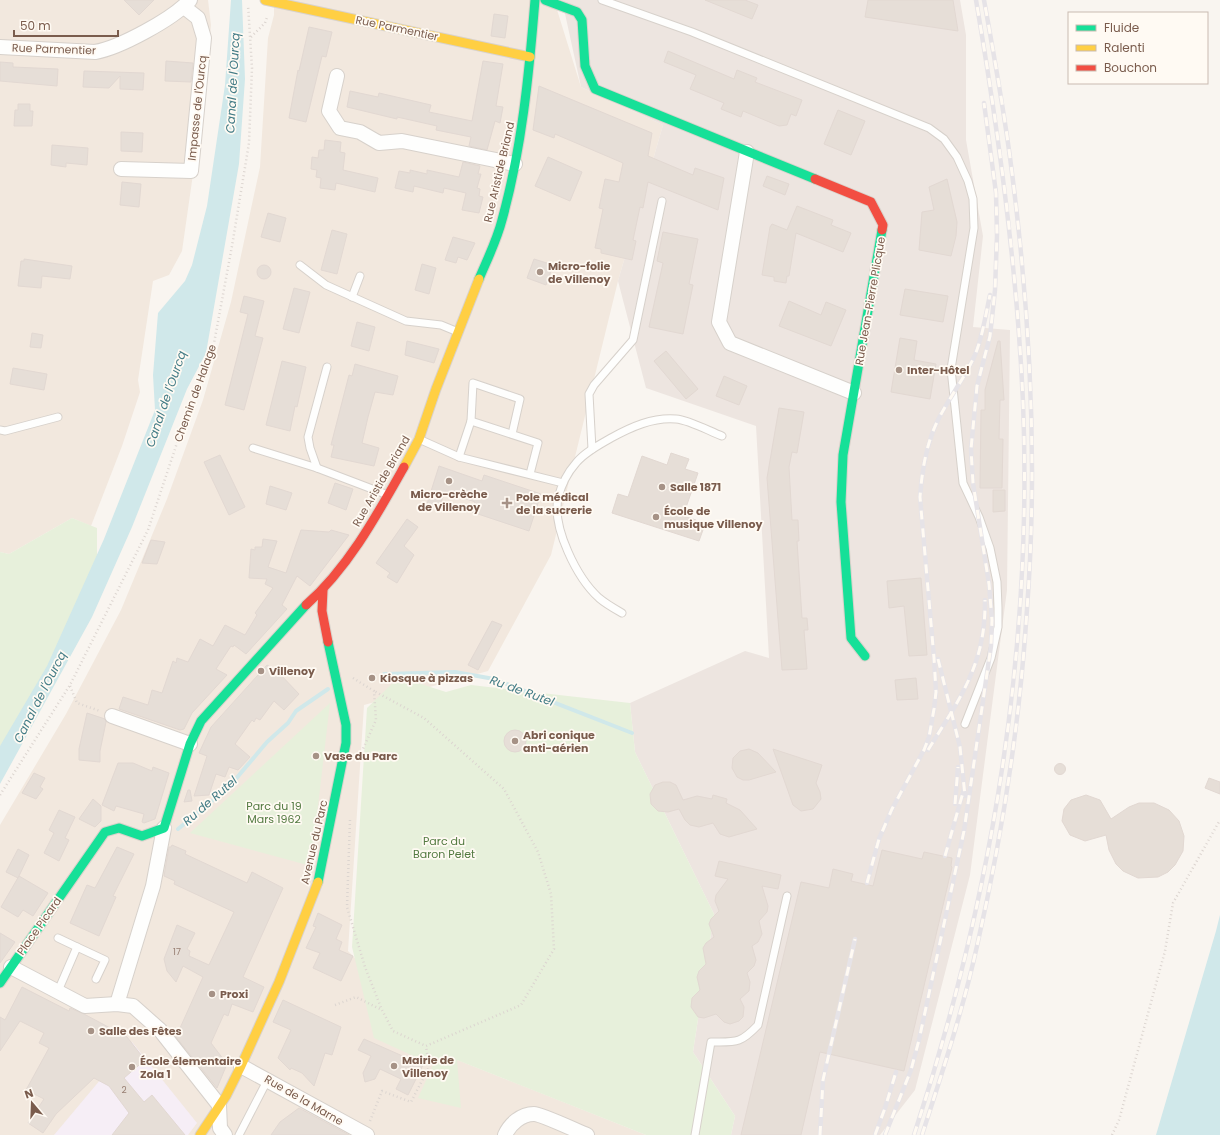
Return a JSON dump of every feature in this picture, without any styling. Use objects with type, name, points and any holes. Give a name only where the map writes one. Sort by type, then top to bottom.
[{"type":"street","name":"Rue Aristide Briand","points":[[164,828],[190,744],[201,721],[302,609],[323,590],[359,541],[388,495],[419,439],[458,332],[502,221],[515,164],[527,94],[535,0]]},
{"type":"street","name":"Rue Parmentier","points":[[268,1],[530,57]]},
{"type":"street","name":"Rue Jean-Pierre Plicque","points":[[548,1],[577,12],[582,20],[585,66],[595,89],[871,202],[883,225],[843,455],[841,502],[851,638],[865,656]]},
{"type":"street","name":"Rue Parmentier","points":[[0,47],[95,52],[109,50],[174,15],[187,4]]},
{"type":"street","name":"Impasse de l'Ourcq","points":[[121,169],[191,171],[204,38],[198,18],[187,4]]},
{"type":"street","points":[[337,76],[329,111],[340,128],[360,132],[379,144],[402,141],[515,164]]},
{"type":"street","points":[[747,152],[719,322],[730,343],[854,393]]},
{"type":"street","name":"Avenue du Parc","points":[[200,1135],[226,1096],[241,1066],[279,982],[320,877],[346,743],[346,725],[322,611],[323,590]]},
{"type":"street","points":[[112,716],[190,744]]},
{"type":"street","name":"Place Picard","points":[[112,1004],[85,1006],[11,967],[105,832],[119,828],[142,836],[164,828]]},
{"type":"street","points":[[164,828],[153,886],[112,1004],[133,1006],[160,1030],[219,1105],[220,1128],[225,1135]]},
{"type":"street","points":[[0,983],[11,967]]},
{"type":"street","name":"Rue de la Marne","points":[[241,1066],[268,1079],[365,1134]]},
{"type":"street","points":[[505,1135],[508,1128],[519,1118],[534,1114],[587,1135]]},
{"type":"lane","points":[[602,0],[692,32],[929,128],[944,139],[957,157],[968,181],[972,199],[974,228],[951,369],[963,483],[979,517],[990,548],[997,582],[998,608],[998,627],[991,658],[965,724]]},
{"type":"lane","points":[[592,449],[589,394],[594,385],[633,340],[662,201]]},
{"type":"lane","points":[[300,265],[326,286],[406,321],[441,325],[458,332]]},
{"type":"lane","points":[[352,297],[360,276]]},
{"type":"lane","points":[[317,468],[310,448],[308,436],[327,367]]},
{"type":"lane","points":[[459,457],[471,421],[473,383],[520,399],[512,434]]},
{"type":"lane","points":[[0,430],[5,431],[58,417]]},
{"type":"lane","points":[[622,613],[599,598],[578,572],[565,545],[557,515],[558,498],[563,483],[576,462],[592,449],[628,428],[656,420],[678,419],[722,436]]},
{"type":"lane","points":[[471,421],[538,443],[530,474]]},
{"type":"lane","points":[[419,439],[459,457],[563,483]]},
{"type":"lane","points":[[253,448],[317,468],[388,495]]},
{"type":"lane","points":[[695,1135],[711,1042],[732,1042],[745,1038],[758,1025],[787,896]]},
{"type":"lane","points":[[58,938],[105,960],[96,980]]},
{"type":"lane","points":[[58,991],[77,947]]},
{"type":"lane","points":[[239,1135],[268,1079]]},
{"type":"path","name":"Chemin de Halage","points":[[0,795],[70,685],[148,530],[193,395],[212,354],[249,143],[252,68],[248,0]]},
{"type":"path","points":[[251,38],[265,23],[268,1]]},
{"type":"path","points":[[350,676],[424,718],[504,790],[538,852],[551,894],[554,949],[521,1005],[426,1046],[393,1031],[382,1010],[365,967],[347,907],[348,836],[350,812]]},
{"type":"path","points":[[70,685],[77,703],[112,716]]},
{"type":"path","points":[[361,752],[376,720],[374,691]]},
{"type":"path","points":[[1112,1135],[1119,1120],[1165,951],[1173,903],[1220,820]]},
{"type":"path","points":[[335,1005],[356,997],[382,1010]]},
{"type":"path","points":[[365,1134],[382,1091],[410,1102],[429,1067],[426,1046]]},
{"type":"shaded area","points":[[0,0],[208,0],[211,25],[206,83],[182,251],[169,275],[153,281],[138,380],[140,392],[122,446],[91,526],[72,518],[9,554],[0,552]]},
{"type":"shaded area","points":[[274,0],[554,0],[581,87],[663,125],[618,281],[551,555],[488,671],[364,705],[348,951],[455,1059],[646,1135],[0,1135],[0,825],[66,714],[121,610],[167,499],[203,400],[231,302],[260,167],[268,38],[274,15]]},
{"type":"shaded area","points":[[562,0],[960,0],[966,35],[966,140],[983,236],[973,327],[1010,330],[1007,590],[970,875],[915,1090],[880,1135],[731,1135],[735,1116],[693,1052],[714,914],[635,752],[630,703],[745,651],[769,658],[756,426],[646,388],[618,281],[663,125],[581,87]]},
{"type":"shaded area","name":"École élementaire Zola 1","points":[[132,1042],[197,1123],[188,1135],[54,1135]]},
{"type":"green space","points":[[72,518],[97,528],[97,574],[0,757],[0,552],[9,554]]},
{"type":"green space","name":"Parc du Baron Pelet","points":[[399,677],[446,692],[471,685],[630,703],[635,752],[714,914],[693,1052],[735,1116],[731,1135],[646,1135],[457,1060],[461,1108],[418,1098],[433,1065],[374,1038],[352,947],[367,708]]},
{"type":"green space","name":"Parc du 19 Mars 1962","points":[[330,703],[311,866],[190,833]]},
{"type":"water","name":"Canal de l'Ourcq","points":[[231,0],[242,0],[245,79],[239,164],[206,353],[187,389],[132,527],[92,617],[0,784],[0,746],[47,666],[104,539],[155,410],[153,375],[158,313],[185,281],[192,265],[207,206],[225,85]]},
{"type":"water","points":[[1220,915],[1220,1135],[1156,1135],[1216,931]]},
{"type":"building","points":[[124,0],[154,0],[139,15]]},
{"type":"building","points":[[705,0],[745,0],[758,5],[752,19]]},
{"type":"building","points":[[868,0],[953,0],[958,31],[865,17]]},
{"type":"building","points":[[494,14],[508,16],[505,38],[491,36]]},
{"type":"building","points":[[309,27],[332,32],[326,57],[322,56],[306,122],[289,118],[298,70],[299,71]]},
{"type":"building","points":[[668,51],[734,79],[737,70],[757,78],[755,82],[802,100],[796,116],[791,114],[787,125],[779,126],[743,111],[741,117],[721,109],[724,103],[690,89],[696,75],[664,62]]},
{"type":"building","points":[[166,61],[193,63],[191,82],[165,81]]},
{"type":"building","points":[[483,61],[503,64],[496,106],[503,107],[500,123],[495,121],[487,150],[469,146],[471,137],[436,130],[437,126],[397,117],[397,119],[347,107],[350,91],[378,97],[379,93],[431,105],[429,112],[472,121]]},
{"type":"building","points":[[0,62],[13,63],[13,67],[58,69],[57,86],[0,81]]},
{"type":"building","points":[[84,71],[144,73],[143,90],[120,89],[120,76],[109,88],[83,87]]},
{"type":"building","points":[[539,86],[652,133],[648,156],[693,175],[695,168],[724,178],[718,210],[648,182],[643,208],[640,207],[633,240],[636,241],[632,260],[601,253],[601,249],[595,248],[603,209],[599,208],[605,179],[619,182],[623,163],[555,134],[554,138],[533,130]]},
{"type":"building","points":[[18,104],[30,104],[30,111],[33,111],[32,126],[14,126],[15,110],[18,110]]},
{"type":"building","points":[[838,110],[865,121],[851,155],[824,144]]},
{"type":"building","points":[[121,132],[143,133],[142,152],[121,151]]},
{"type":"building","points":[[325,140],[341,142],[340,152],[345,153],[343,170],[378,178],[375,192],[336,183],[335,190],[320,188],[321,178],[316,177],[317,170],[311,169],[312,157],[318,158],[319,150],[324,150]]},
{"type":"building","points":[[52,145],[88,148],[87,165],[66,163],[66,167],[51,165]]},
{"type":"building","points":[[548,157],[582,172],[570,201],[535,186]]},
{"type":"building","points":[[463,162],[480,166],[478,174],[481,174],[477,188],[480,189],[479,196],[483,197],[479,213],[462,210],[466,193],[444,188],[443,193],[414,186],[413,192],[395,188],[399,171],[410,173],[410,170],[427,174],[427,170],[459,177]]},
{"type":"building","points":[[767,176],[789,184],[785,195],[763,186]]},
{"type":"building","points":[[947,179],[957,222],[956,236],[951,256],[919,250],[922,212],[934,210],[929,187]]},
{"type":"building","points":[[122,182],[141,184],[139,207],[120,205]]},
{"type":"building","points":[[797,206],[833,220],[831,225],[851,233],[843,252],[796,233],[789,276],[787,276],[786,283],[774,281],[774,277],[762,275],[770,227],[772,224],[787,230]]},
{"type":"building","points":[[268,213],[286,218],[280,242],[261,237]]},
{"type":"building","points":[[332,230],[347,234],[337,274],[321,270]]},
{"type":"building","points":[[663,232],[698,239],[689,284],[693,285],[683,334],[649,327],[663,263],[657,261]]},
{"type":"building","points":[[453,237],[475,243],[467,260],[458,257],[456,263],[445,260]]},
{"type":"building","points":[[24,259],[72,266],[70,279],[42,276],[41,288],[18,286],[21,261],[24,261]]},
{"type":"building","name":"Micro-folie de Villenoy","points":[[534,259],[553,265],[546,285],[527,278]]},
{"type":"building","points":[[422,264],[436,268],[429,294],[415,290]]},
{"type":"building","points":[[261,265],[267,265],[271,269],[271,275],[267,279],[261,279],[257,275],[257,269]]},
{"type":"building","points":[[294,288],[310,292],[299,333],[283,329]]},
{"type":"building","points":[[905,289],[948,296],[943,322],[900,315]]},
{"type":"building","points":[[244,296],[264,301],[255,336],[263,338],[244,410],[225,405],[248,314],[240,312]]},
{"type":"building","points":[[789,301],[821,315],[826,302],[846,310],[831,346],[779,326]]},
{"type":"building","points":[[357,322],[375,327],[369,351],[351,346]]},
{"type":"building","points":[[32,333],[43,335],[41,348],[30,347]]},
{"type":"building","points":[[900,338],[917,341],[914,360],[936,364],[930,399],[891,392]]},
{"type":"building","points":[[407,341],[439,349],[434,363],[405,355]]},
{"type":"building","points":[[998,341],[1000,341],[1004,400],[1000,400],[999,439],[1003,439],[1002,488],[980,488],[981,410],[985,410],[985,390]]},
{"type":"building","points":[[666,351],[698,389],[686,399],[654,361]]},
{"type":"building","points":[[282,361],[306,367],[297,407],[295,406],[290,431],[266,425]]},
{"type":"building","points":[[355,364],[398,376],[393,395],[375,392],[368,417],[362,443],[379,448],[374,466],[331,457],[334,445],[331,445],[349,375],[352,376]]},
{"type":"building","points":[[13,368],[47,374],[44,390],[10,384]]},
{"type":"building","points":[[724,376],[747,386],[739,405],[716,396]]},
{"type":"building","points":[[779,408],[804,412],[797,453],[792,452],[789,467],[792,520],[798,520],[799,541],[797,541],[802,618],[807,618],[808,630],[804,630],[807,669],[782,670],[767,478]]},
{"type":"building","name":"Salle 1871","points":[[671,453],[689,459],[685,469],[698,473],[683,516],[696,520],[695,524],[704,527],[699,541],[612,513],[618,494],[628,497],[642,456],[667,465]]},
{"type":"building","points":[[220,455],[245,507],[229,515],[204,462]]},
{"type":"building","name":"Pole médical de la sucrerie","points":[[439,466],[482,481],[484,475],[541,494],[529,531],[472,512],[475,502],[445,491],[439,508],[427,504]]},
{"type":"building","points":[[335,483],[353,489],[346,510],[328,503]]},
{"type":"building","points":[[270,486],[292,493],[286,510],[266,504]]},
{"type":"building","points":[[993,490],[1005,490],[1005,511],[993,512]]},
{"type":"building","points":[[407,519],[418,527],[404,546],[414,555],[397,583],[387,577],[390,573],[376,563]]},
{"type":"building","points":[[301,530],[329,532],[331,530],[349,535],[310,586],[297,576],[282,605],[287,609],[246,654],[234,645],[233,647],[231,646],[216,669],[227,675],[192,713],[184,729],[180,730],[119,709],[123,697],[148,705],[152,690],[162,693],[173,661],[176,663],[177,658],[188,662],[200,639],[213,646],[225,625],[245,635],[257,615],[255,613],[273,588],[265,584],[267,579],[249,578],[251,549],[255,550],[255,547],[262,547],[263,539],[277,541],[268,567],[286,573]]},
{"type":"building","points":[[151,540],[165,542],[157,564],[142,563]]},
{"type":"building","points":[[921,578],[927,655],[909,656],[904,606],[889,608],[887,581]]},
{"type":"building","points":[[492,621],[502,625],[478,670],[468,665]]},
{"type":"building","points":[[267,665],[277,671],[299,694],[284,710],[274,701],[260,720],[256,718],[254,722],[252,720],[235,744],[250,757],[238,770],[229,767],[225,777],[216,774],[209,795],[194,796],[207,756],[199,753],[211,727]]},
{"type":"building","points":[[916,678],[918,699],[897,700],[895,680]]},
{"type":"building","points":[[87,713],[105,719],[106,722],[100,751],[100,762],[79,760],[79,749]]},
{"type":"building","name":"Abri conique anti-aérien","points":[[515,730],[523,733],[526,741],[523,749],[515,752],[507,749],[504,741],[507,733]]},
{"type":"building","points":[[749,749],[758,753],[776,772],[749,780],[743,780],[737,777],[732,768],[733,758],[740,751]]},
{"type":"building","points":[[773,749],[822,765],[816,783],[821,799],[813,809],[801,811],[793,805]]},
{"type":"building","points":[[118,763],[133,763],[152,771],[153,767],[169,773],[155,819],[144,823],[142,822],[144,814],[116,806],[114,811],[102,805]]},
{"type":"building","points":[[1060,763],[1064,765],[1066,769],[1064,773],[1060,775],[1056,773],[1054,769],[1056,765]]},
{"type":"building","points":[[34,773],[45,778],[40,787],[43,789],[36,799],[22,793]]},
{"type":"building","points":[[1209,778],[1220,782],[1220,794],[1205,788]]},
{"type":"building","points":[[663,782],[670,782],[676,785],[683,800],[697,796],[712,799],[713,795],[727,799],[726,803],[740,810],[757,829],[729,837],[720,834],[713,823],[699,827],[690,825],[685,820],[679,809],[668,812],[658,811],[651,804],[650,794],[655,785]]},
{"type":"building","points":[[188,790],[190,790],[192,801],[184,802]]},
{"type":"building","points":[[1086,795],[1100,800],[1111,819],[1129,807],[1139,803],[1154,803],[1169,810],[1179,821],[1184,836],[1183,851],[1175,865],[1168,872],[1158,877],[1138,878],[1123,871],[1116,864],[1109,850],[1106,835],[1085,841],[1070,835],[1062,821],[1064,809],[1071,800]]},
{"type":"building","points":[[93,799],[101,806],[101,821],[95,827],[79,819]]},
{"type":"building","points":[[59,810],[75,817],[65,838],[69,840],[59,861],[44,853],[54,833],[49,830]]},
{"type":"building","points":[[172,845],[186,851],[185,854],[247,883],[252,872],[283,888],[243,977],[264,987],[253,1012],[232,1004],[228,1016],[224,1014],[211,1043],[227,1064],[217,1088],[176,1037],[203,977],[183,966],[176,982],[167,971],[164,959],[177,925],[195,933],[187,949],[190,951],[189,956],[209,965],[234,912],[174,884],[175,881],[164,876],[169,847]]},
{"type":"building","points":[[117,847],[134,854],[113,896],[116,897],[99,936],[70,923],[87,885],[95,888]]},
{"type":"building","points":[[18,849],[29,855],[18,878],[6,872]]},
{"type":"building","points":[[882,850],[922,859],[924,852],[952,858],[952,867],[904,1071],[820,1052],[801,1135],[741,1135],[801,882],[829,888],[833,869],[853,874],[851,881],[873,886]]},
{"type":"building","points":[[719,861],[781,875],[778,889],[762,886],[768,906],[767,912],[759,921],[762,934],[758,942],[752,946],[756,960],[754,966],[747,973],[750,982],[749,991],[740,999],[744,1007],[743,1017],[739,1021],[730,1024],[724,1022],[716,1014],[704,1018],[698,1017],[691,1007],[692,998],[700,990],[697,977],[699,971],[706,964],[703,948],[706,943],[714,937],[709,924],[711,919],[719,911],[715,901],[716,895],[728,879],[715,876]]},
{"type":"building","points":[[19,876],[48,893],[33,916],[23,910],[18,917],[1,907]]},
{"type":"building","points":[[318,913],[342,925],[336,939],[342,942],[339,950],[353,956],[341,981],[313,968],[320,953],[306,948],[316,927],[313,926]]},
{"type":"building","points":[[0,933],[15,942],[0,963]]},
{"type":"building","points":[[22,987],[69,1011],[70,1008],[84,1014],[127,1037],[145,1060],[124,1078],[144,1102],[152,1095],[185,1135],[112,1135],[129,1113],[109,1086],[94,1078],[56,1114],[43,1133],[28,1123],[44,1099],[26,1090],[49,1048],[39,1043],[44,1033],[20,1021],[0,1051],[0,1017],[5,1020]]},
{"type":"building","points":[[283,1000],[341,1027],[332,1055],[325,1053],[314,1086],[302,1073],[291,1068],[290,1070],[278,1058],[291,1030],[273,1022]]},
{"type":"building","points":[[364,1039],[423,1065],[408,1095],[396,1089],[401,1079],[380,1069],[375,1079],[365,1082],[363,1073],[371,1056],[358,1050]]},
{"type":"building","points":[[299,1108],[349,1135],[271,1135],[280,1122]]},
{"type":"waterway","name":"Ru de Rutel","points":[[384,674],[455,672],[494,679],[632,733]]},
{"type":"waterway","name":"Ru de Rutel","points":[[178,829],[229,787],[267,742],[288,723],[296,711],[328,689]]},
{"type":"railway","points":[[914,1135],[941,1045],[965,955],[985,865],[1002,773],[1013,681],[1021,589],[1024,496],[1023,402],[1020,351],[1012,250],[1006,200],[976,0]]},
{"type":"railway","points":[[922,1135],[952,1041],[965,994],[986,905],[1002,821],[1015,737],[1027,609],[1032,499],[1032,443],[1027,331],[1018,220],[999,82],[984,0]]},
{"type":"railway","points":[[885,1135],[911,1070],[919,1040],[964,831],[991,646],[992,620],[989,584],[973,483],[971,449],[977,386],[990,336],[995,290],[997,235],[996,193],[984,103]]},
{"type":"railway","points":[[867,883],[879,839],[892,809],[924,750],[929,737],[936,692],[920,497],[922,477],[930,438],[942,412],[961,381],[977,350],[982,335],[990,295]]},
{"type":"railway","points":[[928,750],[951,714],[969,680],[976,662],[984,623],[985,600]]},
{"type":"railway","points":[[938,659],[960,747],[965,796]]},
{"type":"railway","points":[[955,804],[958,767]]},
{"type":"railway","points":[[945,856],[964,789]]},
{"type":"railway","points":[[820,1135],[823,1080],[855,939]]},
{"type":"railway","points":[[875,1135],[896,1072]]},
{"type":"traffic: fast","points":[[479,279],[500,227],[515,166],[524,111],[535,0]]},
{"type":"traffic: fast","points":[[545,0],[577,12],[582,20],[585,66],[595,89],[815,179]]},
{"type":"traffic: fast","points":[[865,656],[851,638],[841,502],[843,455],[882,230]]},
{"type":"traffic: fast","points":[[0,983],[105,832],[119,828],[142,836],[164,828],[190,744],[201,721],[306,605]]},
{"type":"traffic: fast","points":[[318,882],[346,743],[346,725],[328,642]]},
{"type":"traffic: slow","points":[[265,0],[530,57]]},
{"type":"traffic: slow","points":[[404,467],[419,439],[436,389],[479,279]]},
{"type":"traffic: slow","points":[[200,1135],[226,1096],[241,1066],[279,982],[318,882]]},
{"type":"traffic: jam","points":[[815,179],[871,202],[883,225],[882,230]]},
{"type":"traffic: jam","points":[[306,605],[335,575],[361,540],[404,467]]},
{"type":"traffic: jam","points":[[323,590],[322,611],[328,642]]},
{"type":"place","name":"Micro-folie de Villenoy","points":[[540,272]]},
{"type":"place","name":"Inter-Hôtel","points":[[899,370]]},
{"type":"place","name":"Micro-crèche de Villenoy","points":[[449,481]]},
{"type":"place","name":"Salle 1871","points":[[662,487]]},
{"type":"place","name":"Pole médical de la sucrerie","points":[[507,503]]},
{"type":"place","name":"École de musique Villenoy","points":[[656,517]]},
{"type":"place","name":"Villenoy","points":[[261,671]]},
{"type":"place","name":"Kiosque à pizzas","points":[[372,678]]},
{"type":"place","name":"Abri conique anti-aérien","points":[[515,741]]},
{"type":"place","name":"Vase du Parc","points":[[316,756]]},
{"type":"place","name":"Proxi","points":[[212,994]]},
{"type":"place","name":"Salle des Fêtes","points":[[91,1031]]},
{"type":"place","name":"Mairie de Villenoy","points":[[394,1066]]},
{"type":"place","name":"École élementaire Zola 1","points":[[132,1067]]}]
